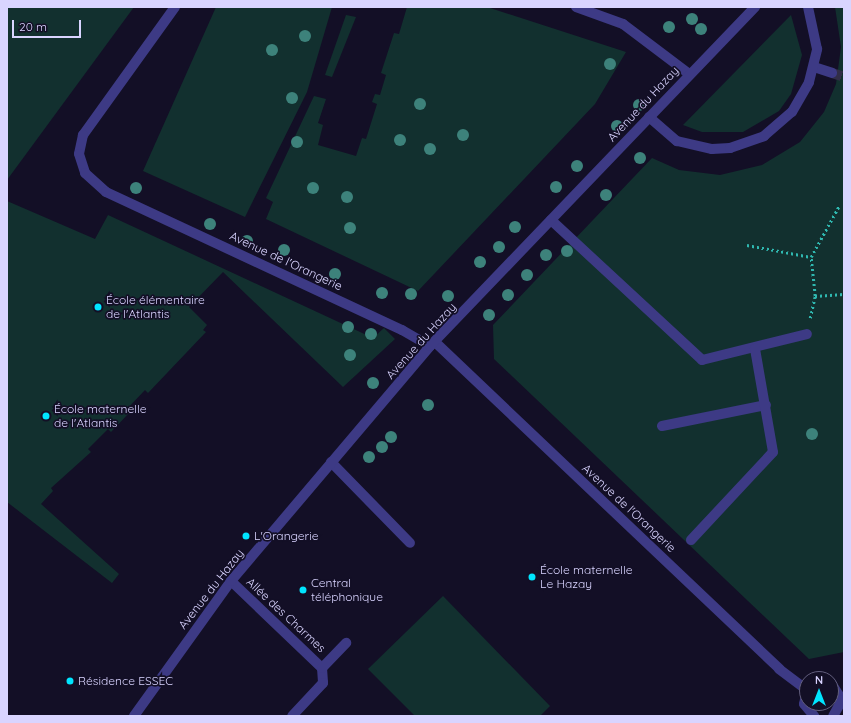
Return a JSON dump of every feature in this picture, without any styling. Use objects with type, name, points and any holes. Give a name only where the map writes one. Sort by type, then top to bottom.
[{"type":"street","points":[[576,7],[623,24],[689,74]]},
{"type":"street","name":"Avenue du Hazay","points":[[134,716],[231,581],[432,344],[689,74],[755,7]]},
{"type":"street","points":[[649,117],[677,141],[712,149],[748,143],[764,136],[792,112],[814,67],[816,33],[808,7]]},
{"type":"street","name":"Avenue de l'Orangerie","points":[[173,8],[87,128],[79,154],[92,181],[129,203],[432,344],[779,669],[799,684]]},
{"type":"street","points":[[814,67],[832,73]]},
{"type":"street","points":[[551,220],[702,360],[755,349],[807,334]]},
{"type":"street","points":[[691,540],[773,452],[766,404],[755,349]]},
{"type":"street","points":[[662,426],[766,404]]},
{"type":"street","points":[[331,462],[410,543]]},
{"type":"street","name":"Allée des Charmes","points":[[231,581],[322,668],[323,683],[292,716]]},
{"type":"street","name":"Allée des Charmes","points":[[322,668],[346,643]]},
{"type":"street","points":[[833,716],[841,707],[842,690]]},
{"type":"path","points":[[807,334],[815,296],[811,257],[839,206]]},
{"type":"path","points":[[747,245],[811,257]]},
{"type":"path","points":[[815,296],[844,294]]},
{"type":"green space","points":[[7,7],[134,7],[7,180]]},
{"type":"green space","points":[[216,7],[332,7],[307,92],[245,217],[143,171]]},
{"type":"green space","points":[[407,7],[487,7],[626,52],[595,104],[418,291],[266,219],[273,202],[266,198],[314,96],[326,99],[318,123],[323,125],[318,145],[356,156],[362,138],[366,139],[377,104],[372,102],[375,94],[380,95],[386,75],[381,73],[394,33],[399,34]]},
{"type":"green space","points":[[835,7],[844,7],[844,652],[809,659],[494,359],[493,325],[652,158],[679,170],[720,175],[762,165],[800,142],[824,112],[836,84],[841,47]]},
{"type":"green space","points":[[346,15],[356,17],[332,77],[325,75]]},
{"type":"green space","points":[[791,15],[802,55],[791,94],[779,111],[743,132],[702,132],[683,125]]},
{"type":"green space","points":[[7,201],[95,239],[108,215],[373,338],[384,328],[395,339],[343,387],[223,272],[189,307],[207,325],[203,330],[206,332],[148,393],[145,390],[126,410],[129,413],[111,432],[108,429],[88,449],[91,452],[51,488],[53,491],[41,504],[119,574],[112,583],[7,502]]},
{"type":"green space","points":[[443,596],[550,706],[540,716],[415,716],[368,669]]},
{"type":"tunnel","points":[[832,73],[844,77]]},
{"type":"place","name":"École élémentaire de l'Atlantis","points":[[98,307]]},
{"type":"place","name":"École maternelle de l'Atlantis","points":[[46,416]]},
{"type":"place","name":"L'Orangerie","points":[[246,536]]},
{"type":"place","name":"École maternelle Le Hazay","points":[[532,577]]},
{"type":"place","name":"Central téléphonique","points":[[303,590]]},
{"type":"place","name":"Résidence ESSEC","points":[[70,681]]}]
